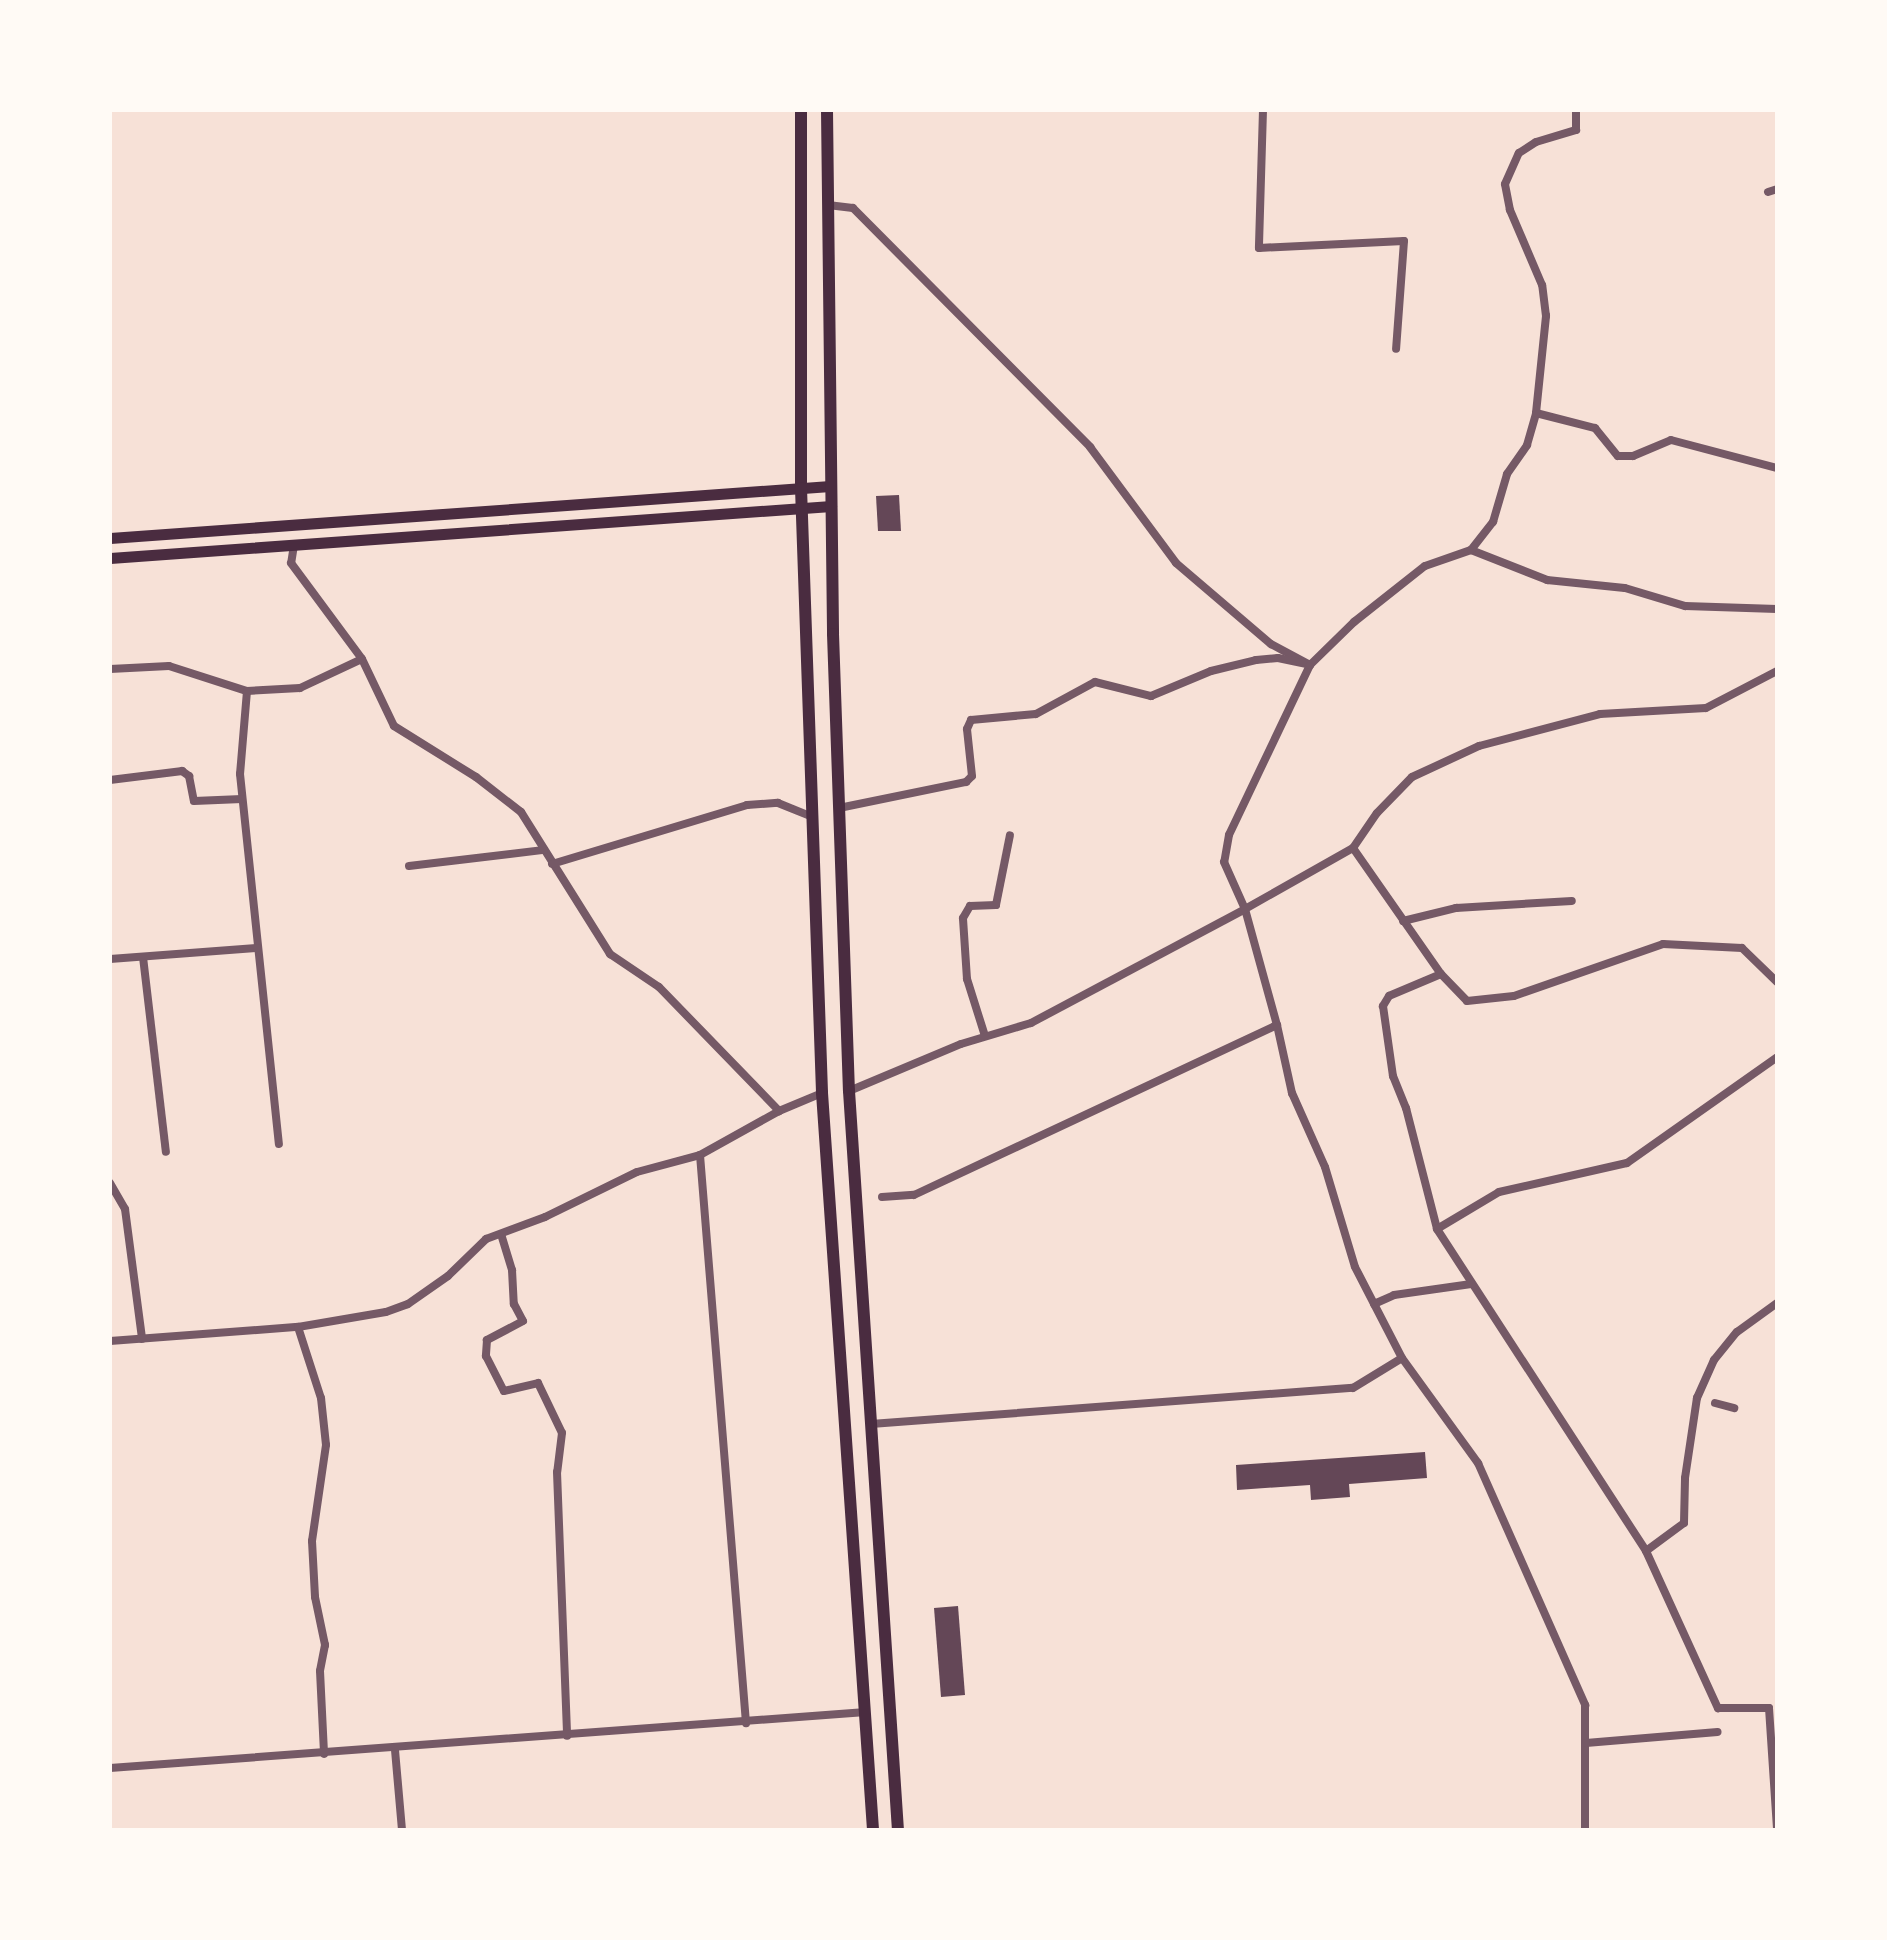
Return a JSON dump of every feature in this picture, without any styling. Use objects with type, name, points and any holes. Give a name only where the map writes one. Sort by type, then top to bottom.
[{"type":"main road","points":[[801,110],[801,488],[822,1092],[873,1830]]},
{"type":"main road","points":[[827,110],[830,486],[849,1091],[898,1830]]},
{"type":"main road","points":[[110,538],[830,486]]},
{"type":"main road","points":[[110,558],[831,506]]},
{"type":"street","points":[[1264,110],[1258,248],[1404,242],[1396,350]]},
{"type":"street","points":[[1576,110],[1576,130],[1536,142],[1519,153],[1505,184],[1510,210],[1542,284],[1546,316],[1536,412],[1527,444],[1507,474],[1493,522],[1472,550],[1424,566],[1354,622],[1310,665],[1229,835],[1224,862],[1245,909],[1292,1094],[1325,1167],[1355,1268],[1402,1358],[1478,1463],[1585,1705],[1585,1830]]},
{"type":"street","points":[[828,204],[853,208],[1090,446],[1176,563],[1271,644],[1310,665]]},
{"type":"street","points":[[1536,412],[1595,428],[1618,456],[1633,456],[1671,440],[1777,468]]},
{"type":"street","points":[[294,545],[291,563],[362,660],[394,726],[476,776],[521,812],[610,954],[660,987],[779,1111]]},
{"type":"street","points":[[1472,550],[1547,580],[1625,588],[1685,606],[1777,609]]},
{"type":"street","points":[[838,808],[966,782],[972,776],[966,729],[972,720],[1036,714],[1095,682],[1151,696],[1170,692],[1211,671],[1256,660],[1278,658],[1310,665]]},
{"type":"street","points":[[110,669],[169,666],[247,691],[300,688],[362,660]]},
{"type":"street","points":[[849,1091],[876,1076],[1031,1023],[1245,909],[1353,848],[1377,813],[1412,776],[1479,746],[1600,714],[1706,708],[1777,671]]},
{"type":"street","points":[[247,691],[242,799],[279,1144]]},
{"type":"street","points":[[110,780],[182,771],[189,776],[194,801],[242,799]]},
{"type":"street","points":[[552,864],[747,805],[778,803],[811,816]]},
{"type":"street","points":[[985,1036],[967,980],[963,918],[970,906],[996,905],[1010,835]]},
{"type":"street","points":[[1353,848],[1442,974],[1467,1002],[1491,1002],[1663,944],[1742,948],[1777,982]]},
{"type":"street","points":[[409,866],[544,850]]},
{"type":"street","points":[[1403,921],[1456,908],[1572,901]]},
{"type":"street","points":[[110,959],[258,948]]},
{"type":"street","points":[[143,957],[166,1152]]},
{"type":"street","points":[[1442,974],[1389,996],[1384,1006],[1393,1076],[1406,1108],[1437,1229],[1646,1551],[1718,1708],[1766,1705],[1774,1733],[1777,1830]]},
{"type":"street","points":[[882,1197],[914,1194],[1277,1025]]},
{"type":"street","points":[[1437,1229],[1499,1192],[1536,1180],[1628,1164],[1777,1057]]},
{"type":"street","points":[[110,1341],[298,1327],[386,1312],[408,1304],[448,1276],[486,1239],[637,1172],[700,1155],[822,1092]]},
{"type":"street","points":[[700,1155],[746,1722]]},
{"type":"street","points":[[110,1182],[125,1209],[142,1339]]},
{"type":"street","points":[[501,1234],[512,1270],[514,1304],[523,1321],[487,1340],[486,1356],[504,1391],[538,1383],[562,1432],[557,1472],[568,1736]]},
{"type":"street","points":[[1374,1304],[1394,1295],[1471,1284]]},
{"type":"street","points":[[1646,1551],[1684,1523],[1684,1478],[1700,1398],[1714,1360],[1737,1332],[1777,1303]]},
{"type":"street","points":[[298,1327],[324,1420],[326,1445],[312,1540],[315,1596],[325,1645],[320,1671],[324,1754]]},
{"type":"street","points":[[872,1424],[1353,1388],[1402,1358]]},
{"type":"street","points":[[1715,1403],[1734,1408]]},
{"type":"street","points":[[110,1768],[395,1750],[866,1712]]},
{"type":"street","points":[[1586,1743],[1718,1732]]},
{"type":"street","points":[[395,1750],[402,1830]]},
{"type":"building","points":[[899,495],[901,531],[878,531],[876,496]]},
{"type":"building","points":[[1425,1452],[1427,1478],[1349,1484],[1350,1497],[1311,1500],[1310,1485],[1237,1490],[1236,1465]]},
{"type":"building","points":[[958,1606],[965,1695],[941,1697],[934,1608]]}]
